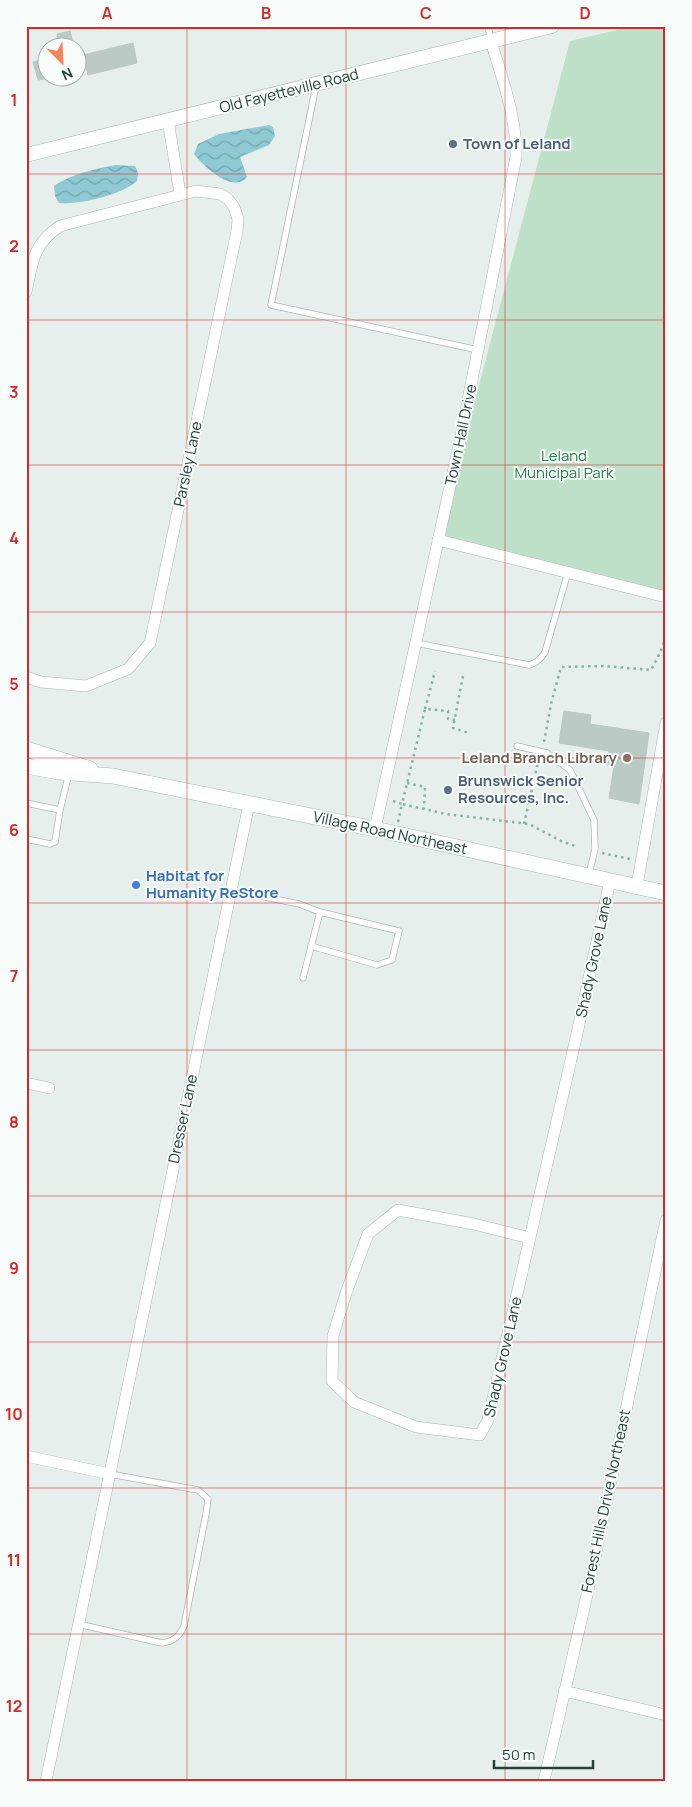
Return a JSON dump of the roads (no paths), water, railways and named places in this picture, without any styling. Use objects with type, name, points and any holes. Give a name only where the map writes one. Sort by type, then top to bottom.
[{"type":"main road","name":"Village Road Northeast","points":[[26,749],[113,776],[395,833],[666,893]]},
{"type":"main road","name":"Village Road Northeast","points":[[26,766],[113,776]]},
{"type":"street","name":"Old Fayetteville Road","points":[[26,155],[552,26]]},
{"type":"street","name":"Town Hall Drive","points":[[375,829],[478,350],[516,157],[513,122],[491,41]]},
{"type":"street","points":[[168,120],[180,194]]},
{"type":"street","name":"Parsley Lane","points":[[26,292],[35,252],[42,241],[60,226],[196,191],[220,194],[228,199],[234,207],[238,219],[238,231],[150,642],[128,669],[86,686],[41,682],[26,677]]},
{"type":"street","points":[[438,540],[666,597]]},
{"type":"street","points":[[637,886],[666,723]]},
{"type":"street","name":"Dresser Lane","points":[[46,1781],[249,804]]},
{"type":"street","name":"Shady Grove Lane","points":[[530,1238],[474,1224],[398,1210],[368,1234],[346,1293],[333,1336],[332,1381],[354,1402],[416,1427],[480,1436],[488,1420],[530,1238],[576,1038],[610,881]]},
{"type":"street","points":[[26,1083],[49,1088]]},
{"type":"street","name":"Forest Hills Drive Northeast","points":[[544,1781],[587,1594],[666,1220]]},
{"type":"street","points":[[26,1456],[110,1474]]},
{"type":"street","points":[[564,1691],[666,1715]]},
{"type":"lane","points":[[488,26],[491,41]]},
{"type":"lane","points":[[316,85],[271,305],[478,350]]},
{"type":"lane","points":[[416,643],[530,665],[535,664],[542,659],[546,652],[568,572]]},
{"type":"lane","points":[[517,746],[548,753],[570,770],[594,820],[595,848],[588,876]]},
{"type":"lane","points":[[26,840],[50,844],[55,842],[69,772]]},
{"type":"lane","points":[[26,803],[60,810]]},
{"type":"lane","points":[[231,890],[299,904],[320,912],[399,931],[392,960],[377,965],[311,946]]},
{"type":"lane","points":[[303,978],[320,912]]},
{"type":"lane","points":[[78,1624],[162,1643],[180,1636],[184,1626],[208,1499],[198,1490],[110,1474]]},
{"type":"water","points":[[269,125],[273,127],[275,136],[269,145],[240,157],[247,177],[241,181],[227,181],[219,177],[194,154],[198,144],[219,134]]},
{"type":"water","points":[[115,165],[135,166],[138,173],[137,181],[111,195],[89,201],[59,203],[55,196],[54,186],[76,175]]},
{"type":"place","name":"Town of Leland","points":[[453,144]]},
{"type":"place","name":"Leland Branch Library","points":[[627,758]]},
{"type":"place","name":"Brunswick Senior Resources, Inc.","points":[[448,790]]},
{"type":"place","name":"Habitat for Humanity ReStore","points":[[136,885]]},
{"type":"park label","name":"Leland Municipal Park","points":[[564,464]]}]
